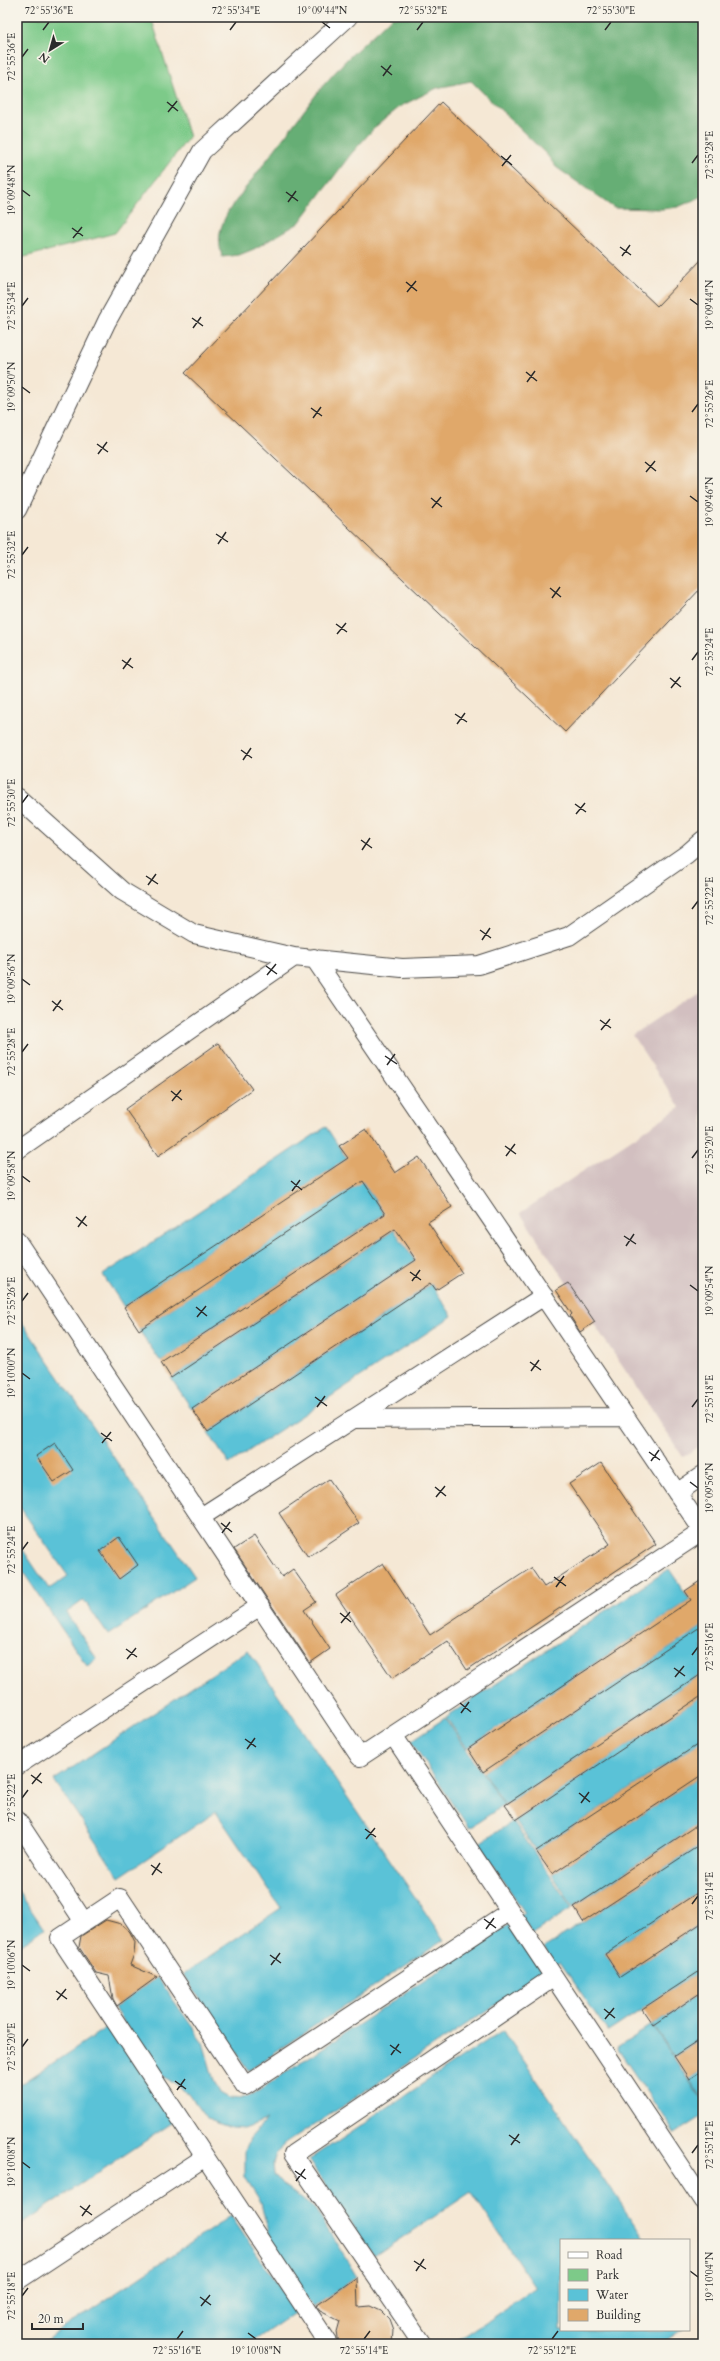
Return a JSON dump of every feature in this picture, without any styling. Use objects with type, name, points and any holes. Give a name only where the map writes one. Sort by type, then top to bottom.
[{"type":"lane","points":[[17,510],[107,321],[202,151],[348,17]]},
{"type":"lane","points":[[17,797],[122,891],[194,934],[294,957],[402,968],[479,966],[569,936],[687,854],[703,840]]},
{"type":"lane","points":[[17,1150],[294,957]]},
{"type":"lane","points":[[17,1241],[360,1757],[703,1531],[314,958]]},
{"type":"lane","points":[[201,1517],[544,1296]]},
{"type":"lane","points":[[352,1420],[625,1417]]},
{"type":"lane","points":[[677,1493],[703,1474]]},
{"type":"lane","points":[[17,1766],[260,1606]]},
{"type":"lane","points":[[393,1735],[703,2201]]},
{"type":"lane","points":[[17,1820],[84,1922]]},
{"type":"lane","points":[[329,2344],[60,1938],[120,1898],[245,2086],[510,1911]]},
{"type":"lane","points":[[422,2344],[293,2154],[554,1977]]},
{"type":"lane","points":[[17,2281],[205,2158]]},
{"type":"shaded area","points":[[703,988],[703,1444],[683,1457],[520,1213],[680,1107],[632,1035]]},
{"type":"green space","points":[[17,17],[151,17],[189,137],[115,233],[17,259]]},
{"type":"green space","points":[[392,17],[703,17],[703,196],[678,207],[662,209],[614,208],[556,167],[547,155],[471,81],[437,88],[401,106],[375,127],[351,154],[299,223],[254,249],[239,255],[222,257],[219,238],[221,228],[229,210],[321,88],[346,60]]},
{"type":"water","points":[[326,1127],[347,1159],[124,1307],[103,1275]]},
{"type":"water","points":[[362,1181],[384,1214],[161,1362],[139,1330]]},
{"type":"water","points":[[394,1230],[415,1261],[192,1409],[171,1378]]},
{"type":"water","points":[[431,1284],[452,1316],[229,1464],[208,1432]]},
{"type":"water","points":[[17,1315],[195,1577],[108,1635],[84,1600],[66,1613],[97,1659],[87,1666],[17,1563],[17,1541],[49,1589],[68,1576],[17,1503]]},
{"type":"water","points":[[669,1569],[690,1600],[467,1748],[446,1717]]},
{"type":"water","points":[[703,1626],[703,1673],[505,1805],[483,1772]]},
{"type":"water","points":[[248,1650],[444,1940],[248,2070],[183,1974],[281,1908],[216,1812],[119,1877],[54,1780]]},
{"type":"water","points":[[703,1695],[703,1740],[536,1851],[515,1820]]},
{"type":"water","points":[[445,1718],[504,1805],[469,1828],[411,1741]]},
{"type":"water","points":[[703,1774],[703,1821],[573,1907],[552,1874]]},
{"type":"water","points":[[513,1821],[572,1908],[532,1934],[520,1916],[525,1913],[479,1844]]},
{"type":"water","points":[[703,1843],[703,1889],[605,1954],[620,1977],[703,1922],[703,1969],[608,2032],[560,1962],[555,1965],[544,1948]]},
{"type":"water","points":[[17,1889],[44,1929],[17,1947]]},
{"type":"water","points":[[511,1923],[544,1973],[287,2143],[276,2153],[273,2164],[274,2174],[283,2185],[315,2209],[357,2277],[313,2308],[270,2241],[261,2202],[245,2177],[245,2151],[250,2138],[266,2121],[244,2129],[231,2128],[207,2119],[189,2094],[156,2071],[114,2008],[157,1977],[203,2042],[214,2081],[220,2093],[229,2098],[240,2099],[255,2093]]},
{"type":"water","points":[[703,1991],[703,2036],[674,2056],[653,2025]]},
{"type":"water","points":[[110,2025],[175,2121],[17,2227],[17,2087]]},
{"type":"water","points":[[652,2025],[703,2102],[703,2116],[675,2134],[617,2048]]},
{"type":"water","points":[[503,2030],[644,2239],[560,2239],[560,2331],[682,2331],[662,2344],[453,2344],[536,2288],[471,2192],[374,2257],[309,2160]]},
{"type":"water","points":[[703,2070],[703,2100],[689,2079]]},
{"type":"water","points":[[231,2216],[296,2312],[249,2344],[40,2344]]},
{"type":"building","points":[[441,102],[657,306],[703,258],[703,586],[565,732],[185,373]]},
{"type":"building","points":[[218,1043],[252,1089],[158,1156],[125,1109]]},
{"type":"building","points":[[366,1129],[395,1173],[419,1157],[452,1207],[428,1222],[462,1273],[436,1290],[431,1283],[208,1432],[192,1409],[416,1260],[395,1229],[171,1378],[161,1362],[385,1214],[363,1181],[139,1330],[124,1307],[348,1158],[339,1146]]},
{"type":"building","points":[[568,1283],[595,1322],[580,1332],[570,1316],[572,1314],[556,1290]]},
{"type":"building","points":[[55,1443],[73,1470],[54,1482],[36,1456]]},
{"type":"building","points":[[601,1463],[656,1544],[467,1670],[448,1641],[392,1678],[336,1595],[383,1563],[430,1635],[531,1568],[544,1587],[610,1544],[569,1484]]},
{"type":"building","points":[[329,1479],[359,1523],[308,1557],[279,1513]]},
{"type":"building","points":[[254,1536],[282,1577],[293,1569],[316,1602],[304,1610],[330,1649],[310,1663],[234,1549]]},
{"type":"building","points":[[119,1537],[138,1565],[119,1579],[100,1551]]},
{"type":"building","points":[[703,1579],[703,1625],[483,1772],[468,1749],[691,1600],[685,1591]]},
{"type":"building","points":[[703,1673],[703,1695],[516,1820],[505,1805]]},
{"type":"building","points":[[703,1741],[703,1774],[552,1874],[536,1851]]},
{"type":"building","points":[[703,1821],[703,1843],[583,1922],[574,1907]]},
{"type":"building","points":[[703,1889],[703,1922],[620,1977],[605,1954]]},
{"type":"building","points":[[106,1920],[121,1924],[130,1932],[135,1942],[134,1954],[130,1965],[157,1977],[117,2006],[113,1999],[109,1976],[96,1973],[79,1947],[81,1936]]},
{"type":"building","points":[[703,1969],[703,1991],[653,2025],[642,2009]]},
{"type":"building","points":[[703,2037],[703,2070],[689,2079],[674,2056]]},
{"type":"building","points":[[357,2277],[358,2307],[370,2306],[381,2311],[389,2319],[393,2330],[392,2344],[339,2344],[337,2332],[340,2321],[320,2311],[316,2306]]}]
